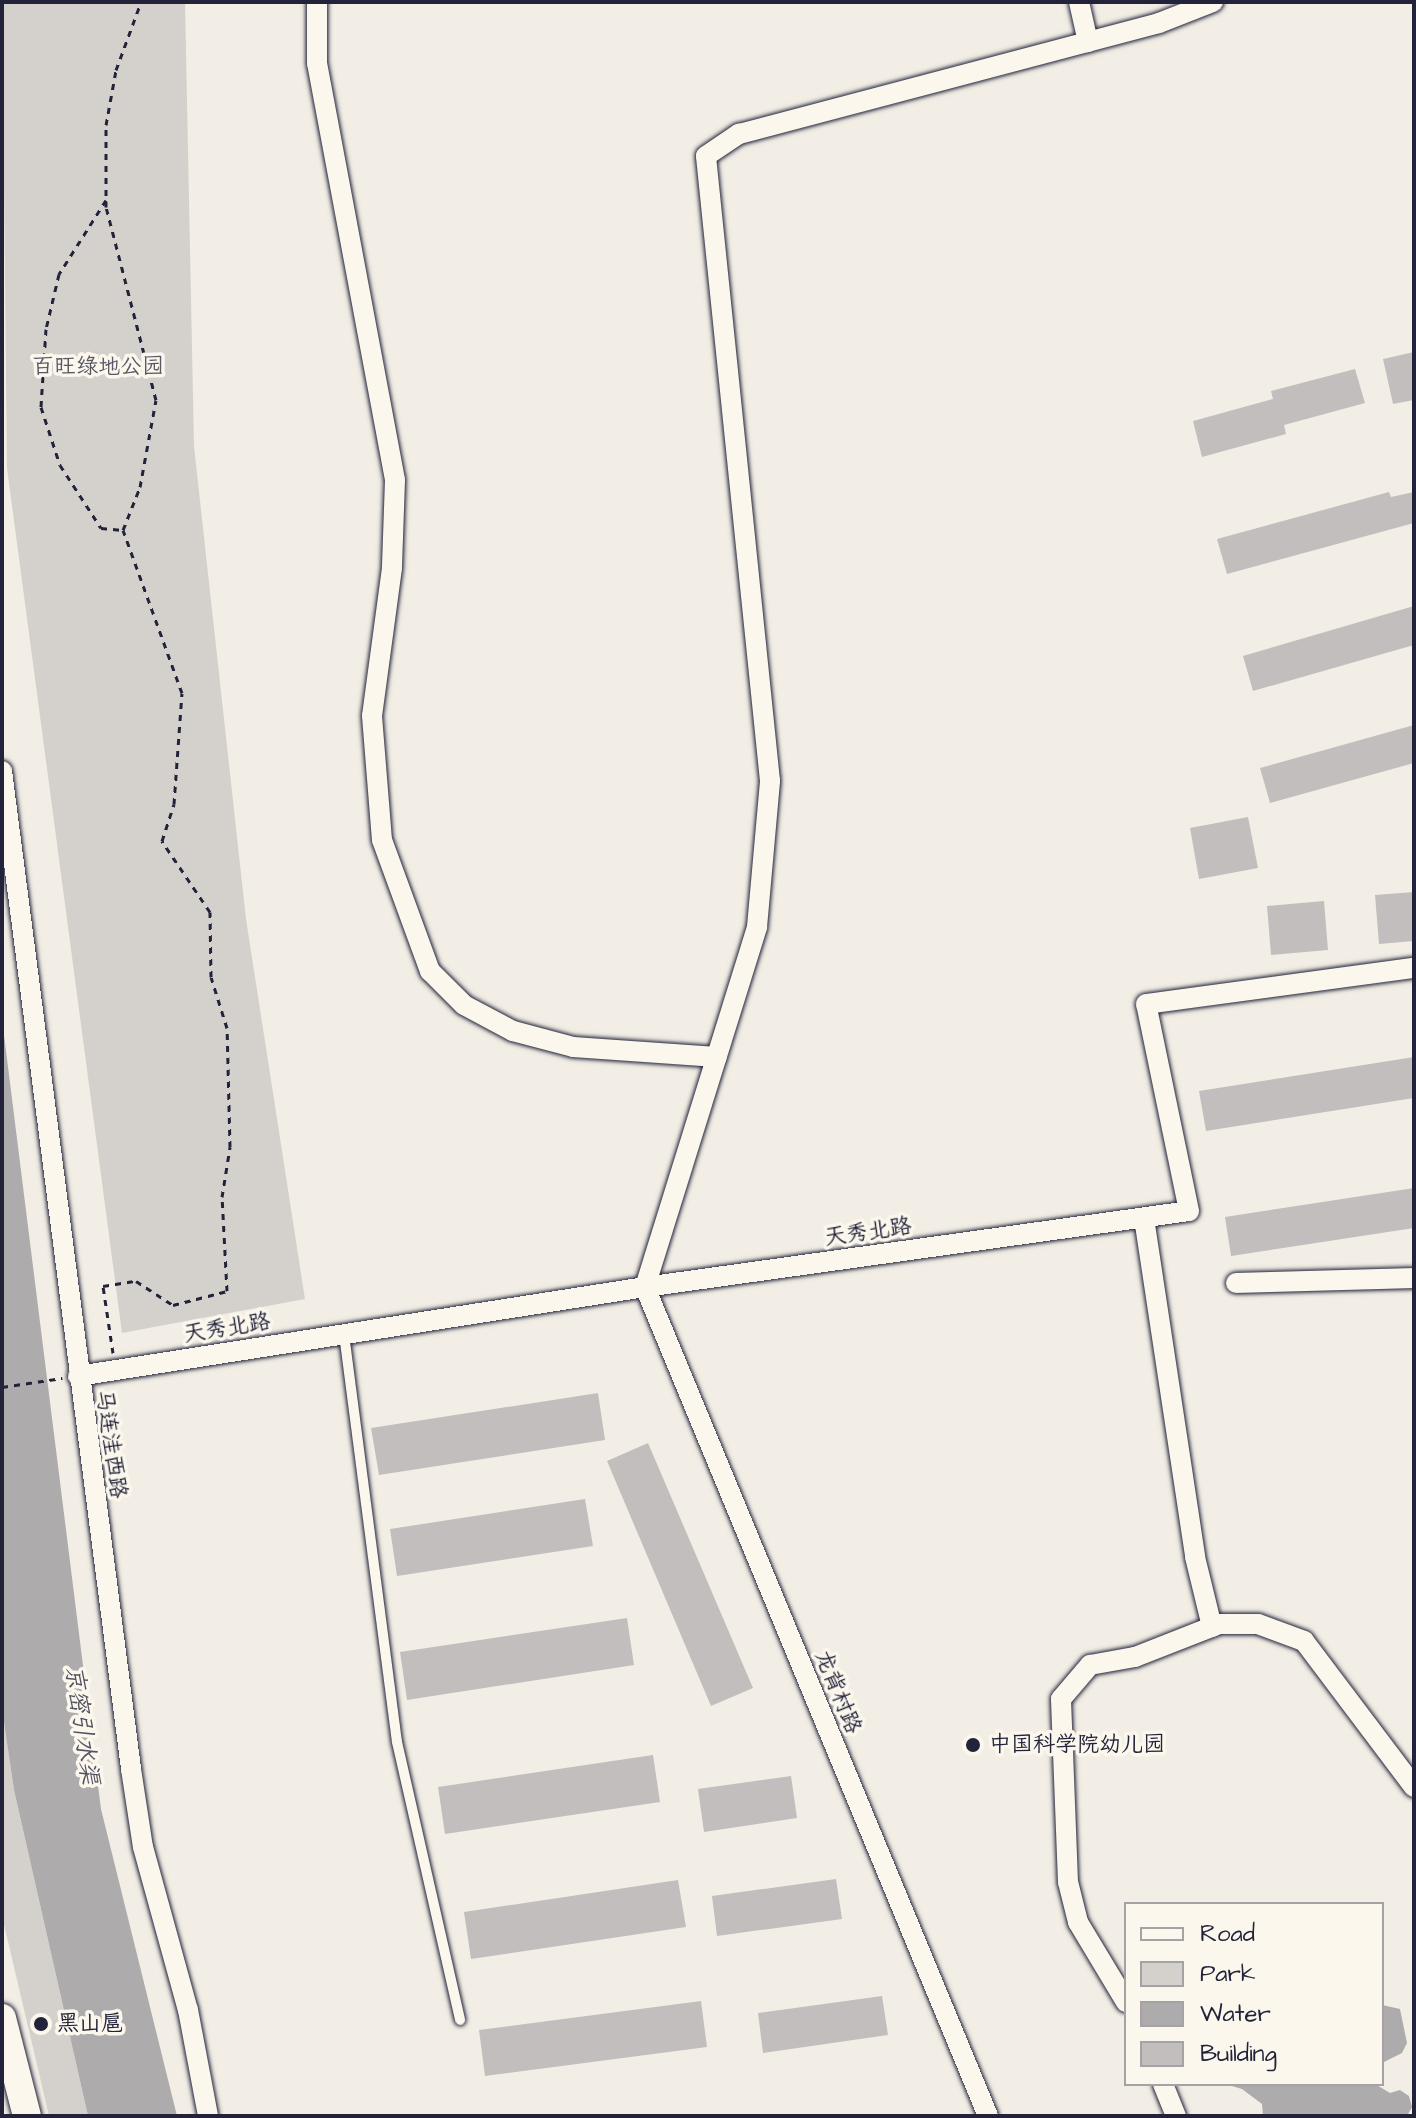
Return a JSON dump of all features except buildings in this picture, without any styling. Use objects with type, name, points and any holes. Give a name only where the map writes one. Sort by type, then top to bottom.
[{"type":"main road","points":[[5,2032],[27,2116]]},
{"type":"street","points":[[317,2],[317,63],[395,480],[392,568],[372,716],[382,840],[430,971],[464,1005],[513,1031],[573,1047],[717,1057]]},
{"type":"street","points":[[1079,2],[1088,42]]},
{"type":"street","points":[[645,1287],[757,927],[770,781],[706,156],[739,134],[1088,42],[1213,2]]},
{"type":"street","name":"马连洼西路","points":[[2,771],[78,1376],[143,1847],[188,2010],[208,2116]]},
{"type":"street","name":"天秀北路","points":[[78,1376],[645,1287],[1189,1211],[1146,1004],[1414,968]]},
{"type":"street","points":[[1144,1218],[1195,1557],[1212,1627]]},
{"type":"street","points":[[1236,1283],[1414,1278]]},
{"type":"street","name":"龙背村路","points":[[645,1287],[988,2116]]},
{"type":"street","points":[[1124,1999],[1078,1922],[1068,1882],[1061,1699],[1090,1665],[1135,1657],[1212,1627],[1258,1624],[1304,1641],[1414,1787]]},
{"type":"street","points":[[1164,2086],[1176,2116]]},
{"type":"lane","points":[[344,1334],[397,1742],[460,2020]]},
{"type":"path","points":[[115,1370],[103,1286],[136,1281],[173,1305],[227,1291],[222,1197],[230,1147],[227,1028],[211,977],[210,912],[162,841],[174,804],[182,693],[123,530],[140,487],[156,400],[106,200],[106,125],[116,70],[141,2]]},
{"type":"path","points":[[106,200],[59,274],[46,329],[41,407],[60,465],[101,528],[123,530]]},
{"type":"path","points":[[2,1387],[78,1376]]},
{"type":"green space","name":"百旺绿地公园","points":[[2,2],[185,2],[194,446],[246,919],[305,1299],[122,1333],[7,468]]},
{"type":"green space","points":[[2,1709],[14,1790],[88,2116],[49,2116],[2,1916]]},
{"type":"water","name":"京密引水渠","points":[[2,1019],[101,1809],[177,2116],[88,2116],[14,1790],[2,1709]]},
{"type":"water","points":[[1384,2005],[1400,2009],[1407,2043],[1402,2053],[1384,2062]]},
{"type":"water","points":[[1232,2086],[1378,2086],[1390,2093],[1400,2090],[1409,2096],[1412,2107],[1407,2116],[1263,2116],[1262,2104],[1242,2089]]},
{"type":"place","name":"中国科学院幼儿园","points":[[973,1745]]},
{"type":"place","name":"黑山扈","points":[[41,2024]]}]
